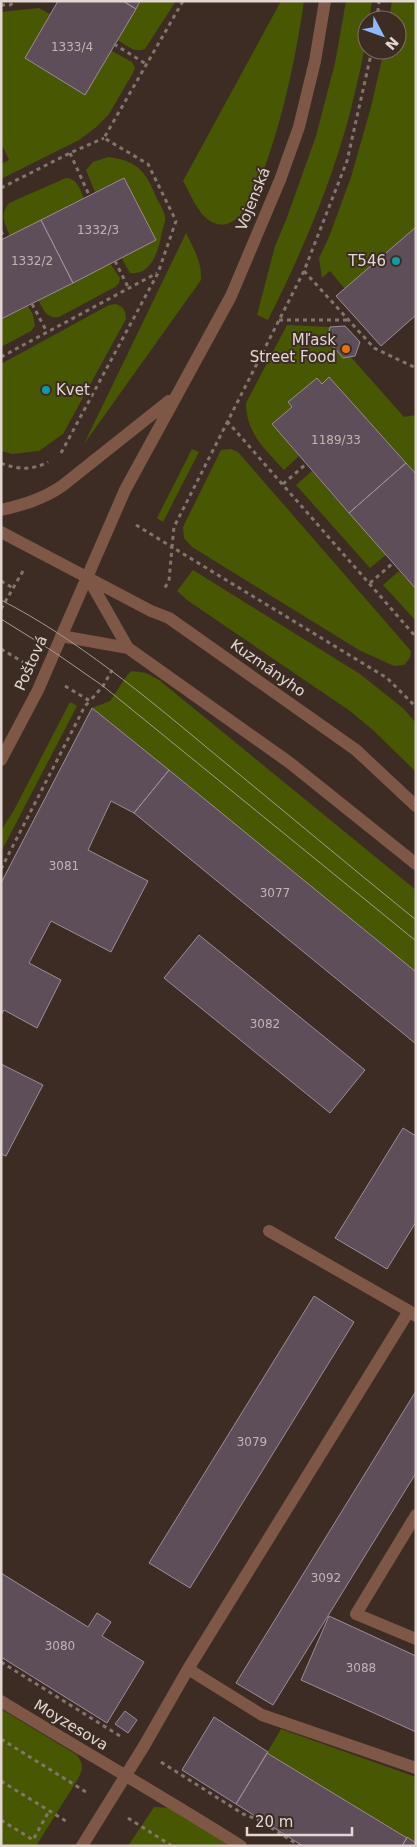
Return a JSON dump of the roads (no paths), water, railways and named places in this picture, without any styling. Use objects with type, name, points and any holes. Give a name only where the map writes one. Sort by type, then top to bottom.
[{"type":"street","name":"Vojenská","points":[[87,576],[125,490],[231,296],[280,180],[299,126],[313,70],[325,1]]},
{"type":"street","name":"Vojenská","points":[[1,510],[32,502],[76,477],[175,396]]},
{"type":"street","name":"Kuzmányho","points":[[1,532],[177,624],[356,750],[416,806]]},
{"type":"street","name":"Poštová","points":[[1,760],[38,690],[87,576]]},
{"type":"street","points":[[87,576],[128,648],[290,763],[416,864]]},
{"type":"street","points":[[60,636],[128,648]]},
{"type":"street","points":[[85,1840],[188,1669],[412,1313],[269,1231]]},
{"type":"street","points":[[416,1515],[356,1614],[416,1639]]},
{"type":"street","points":[[188,1669],[262,1715],[416,1768]]},
{"type":"street","name":"Moyzesova","points":[[1,1701],[242,1846]]},
{"type":"tram line","points":[[1,600],[57,632],[136,689],[416,920]]},
{"type":"tram line","points":[[1,619],[54,652],[103,686],[416,941]]},
{"type":"place","name":"T546","points":[[396,261]]},
{"type":"place","name":"Mľask Street Food","points":[[346,349]]},
{"type":"place","name":"Kvet","points":[[46,390]]}]
